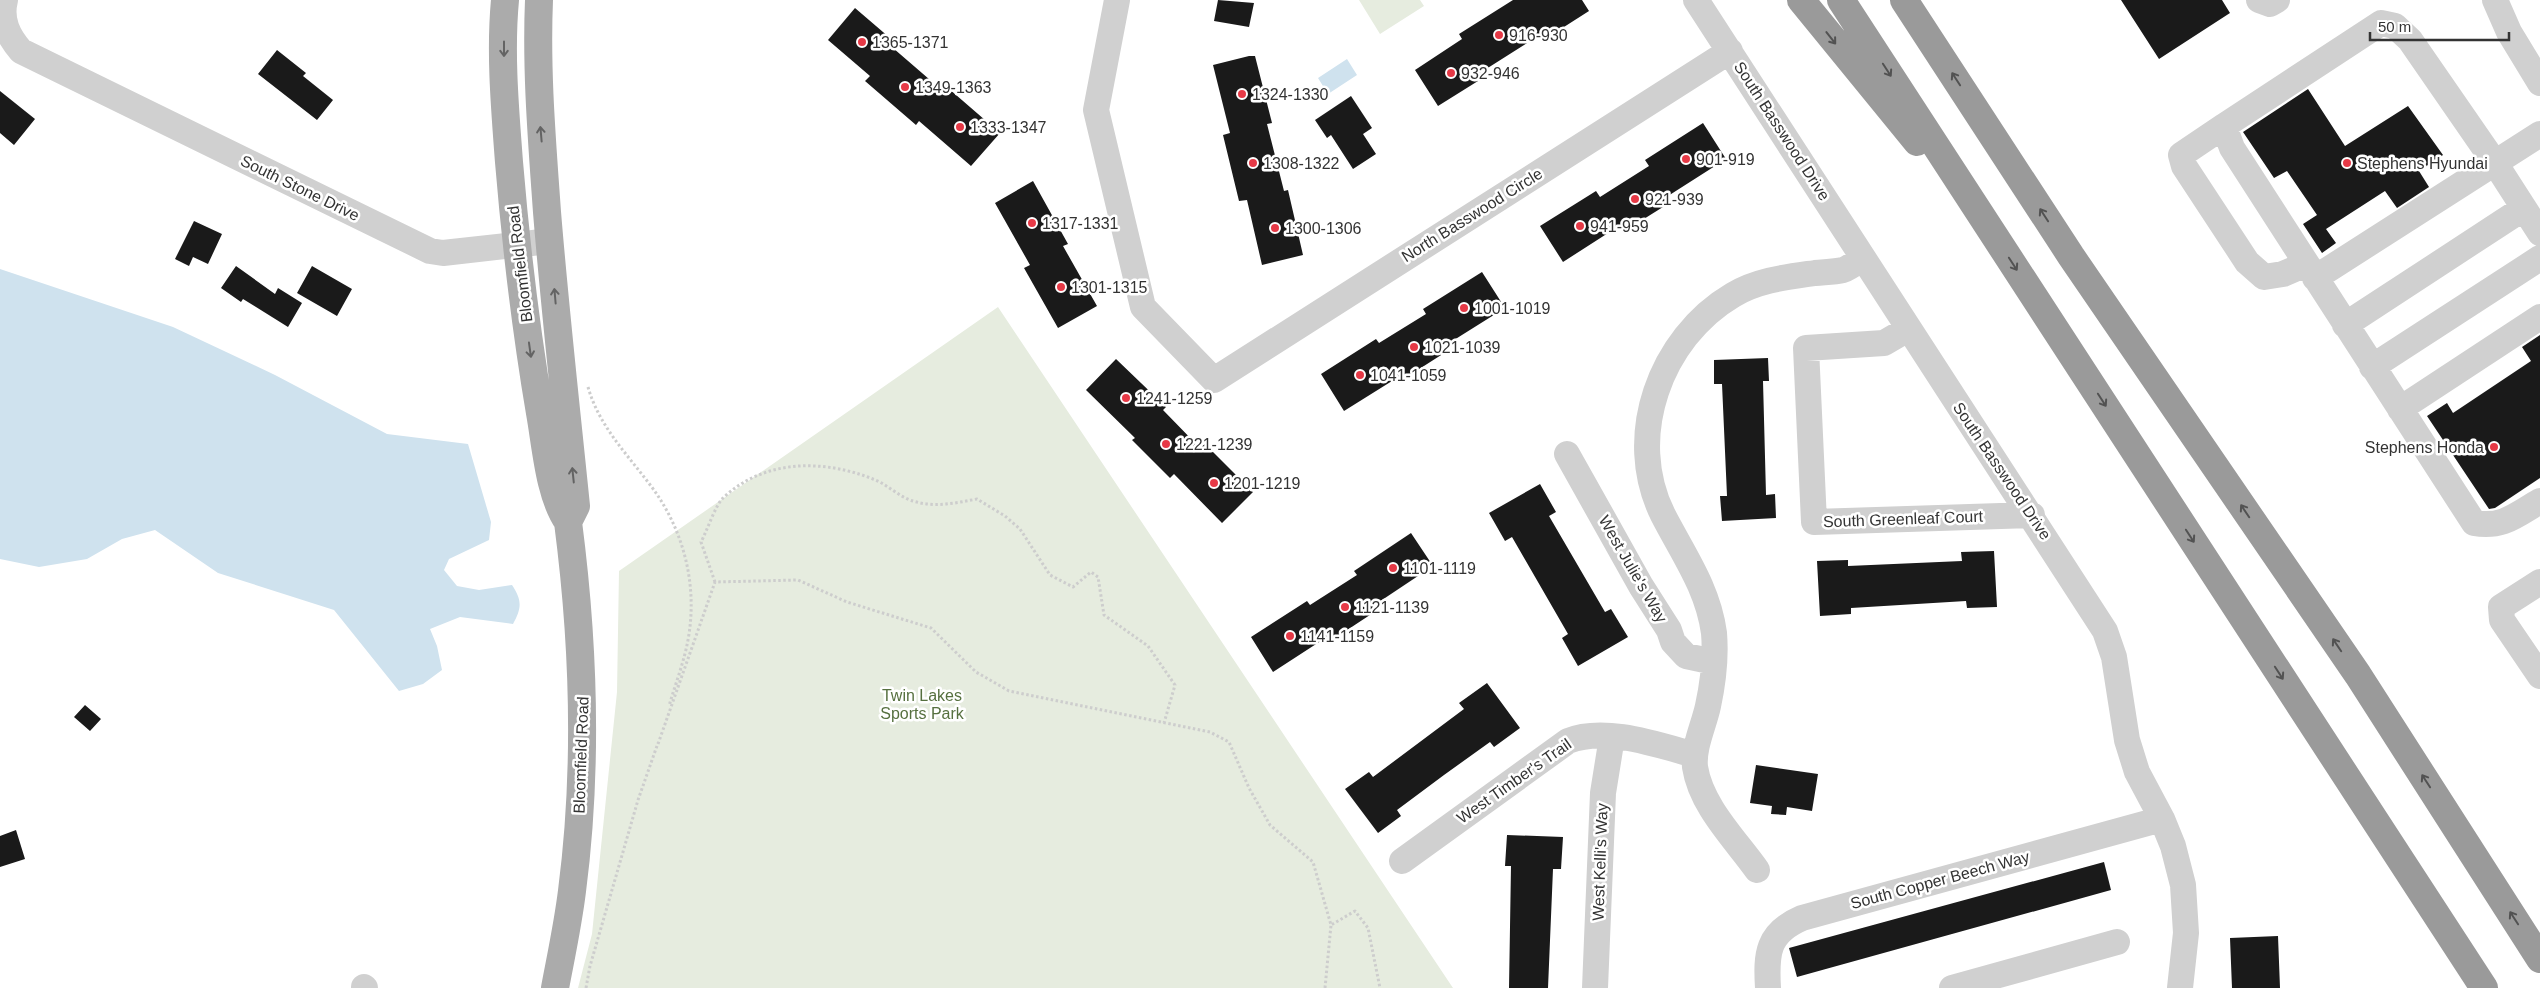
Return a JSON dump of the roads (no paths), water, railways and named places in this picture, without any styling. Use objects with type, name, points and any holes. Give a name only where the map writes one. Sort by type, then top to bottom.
[{"type":"highway","points":[[1801,0],[1876,96],[1987,223]]},
{"type":"highway","points":[[1841,0],[2484,988]]},
{"type":"highway","points":[[1904,0],[2071,256],[2358,675],[2540,958]]},
{"type":"highway","points":[[1914,0],[1941,56]]},
{"type":"main road","name":"Bloomfield Road","points":[[505,0],[504,80],[517,245],[535,384],[547,453],[559,509],[568,522],[581,640],[582,764],[572,891],[556,988]]},
{"type":"main road","name":"Bloomfield Road","points":[[539,0],[538,76],[550,241],[576,506],[568,522]]},
{"type":"street","name":"South Stone Drive","points":[[5,0],[1,21],[11,39],[21,51],[430,251],[443,253],[550,241]]},
{"type":"street","name":"North Basswood Circle","points":[[1117,0],[1096,110],[1143,307],[1214,380],[1730,51]]},
{"type":"street","name":"South Basswood Drive","points":[[1696,0],[1908,329],[2032,515],[2105,631],[2120,683],[2127,740],[2137,772],[2162,819],[2178,866],[2186,908],[2185,962],[2180,988]]},
{"type":"street","points":[[2259,0],[2270,4],[2277,0]]},
{"type":"street","points":[[2494,0],[2509,32],[2540,83]]},
{"type":"street","points":[[2540,134],[2495,163],[2310,272],[2264,277],[2247,262],[2184,166],[2181,155],[2381,23],[2395,26],[2410,40],[2495,163],[2540,233]]},
{"type":"street","points":[[2224,126],[2232,148],[2310,272],[2474,523],[2489,526],[2504,523],[2540,501]]},
{"type":"street","points":[[2345,325],[2524,208]]},
{"type":"street","points":[[1757,870],[1704,794],[1696,772],[1695,755],[1708,706],[1714,662],[1714,634],[1706,598],[1687,556],[1663,515],[1651,480],[1648,425],[1657,387],[1675,349],[1706,315],[1734,294],[1775,279],[1843,270],[1863,258]]},
{"type":"street","points":[[2372,367],[2540,258]]},
{"type":"street","points":[[2400,409],[2540,317]]},
{"type":"street","name":"South Greenleaf Court","points":[[1908,329],[1884,343],[1806,348],[1814,522],[2032,515]]},
{"type":"street","name":"West Julie's Way","points":[[1567,454],[1641,586],[1669,630],[1673,642],[1686,656],[1714,662]]},
{"type":"street","points":[[2540,582],[2501,608],[2502,620],[2540,676]]},
{"type":"street","name":"West Timber's Trail","points":[[1402,861],[1568,741],[1579,737],[1631,738],[1695,755]]},
{"type":"street","name":"West Kelli's Way","points":[[1595,988],[1602,793],[1612,738]]},
{"type":"street","name":"South Copper Beech Way","points":[[1768,988],[1766,961],[1768,950],[1773,941],[1789,924],[1811,915],[2162,819]]},
{"type":"street","points":[[1952,988],[2116,942]]},
{"type":"water","points":[[1347,59],[1357,75],[1328,94],[1318,78]]},
{"type":"water","points":[[0,269],[173,327],[275,375],[387,434],[468,444],[491,522],[489,540],[449,559],[444,570],[457,586],[479,590],[512,585],[518,595],[520,604],[513,624],[460,617],[430,629],[437,646],[442,670],[423,684],[399,691],[334,610],[218,573],[155,530],[122,539],[87,559],[39,567],[0,559]]},
{"type":"place","name":"916-930","points":[[1499,35]]},
{"type":"place","name":"1365-1371","points":[[862,42]]},
{"type":"place","name":"932-946","points":[[1451,73]]},
{"type":"place","name":"1349-1363","points":[[905,87]]},
{"type":"place","name":"1324-1330","points":[[1242,94]]},
{"type":"place","name":"1333-1347","points":[[960,127]]},
{"type":"place","name":"901-919","points":[[1686,159]]},
{"type":"place","name":"1308-1322","points":[[1253,163]]},
{"type":"place","name":"Stephens Hyundai","points":[[2347,163]]},
{"type":"place","name":"921-939","points":[[1635,199]]},
{"type":"place","name":"1317-1331","points":[[1032,223]]},
{"type":"place","name":"941-959","points":[[1580,226]]},
{"type":"place","name":"1300-1306","points":[[1275,228]]},
{"type":"place","name":"1301-1315","points":[[1061,287]]},
{"type":"place","name":"1001-1019","points":[[1464,308]]},
{"type":"place","name":"1021-1039","points":[[1414,347]]},
{"type":"place","name":"1041-1059","points":[[1360,375]]},
{"type":"place","name":"1241-1259","points":[[1126,398]]},
{"type":"place","name":"1221-1239","points":[[1166,444]]},
{"type":"place","name":"Stephens Honda","points":[[2494,447]]},
{"type":"place","name":"1201-1219","points":[[1214,483]]},
{"type":"place","name":"1101-1119","points":[[1393,568]]},
{"type":"place","name":"1121-1139","points":[[1345,607]]},
{"type":"place","name":"1141-1159","points":[[1290,636]]},
{"type":"park label","name":"Twin Lakes Sports Park","points":[[922,704]]}]
